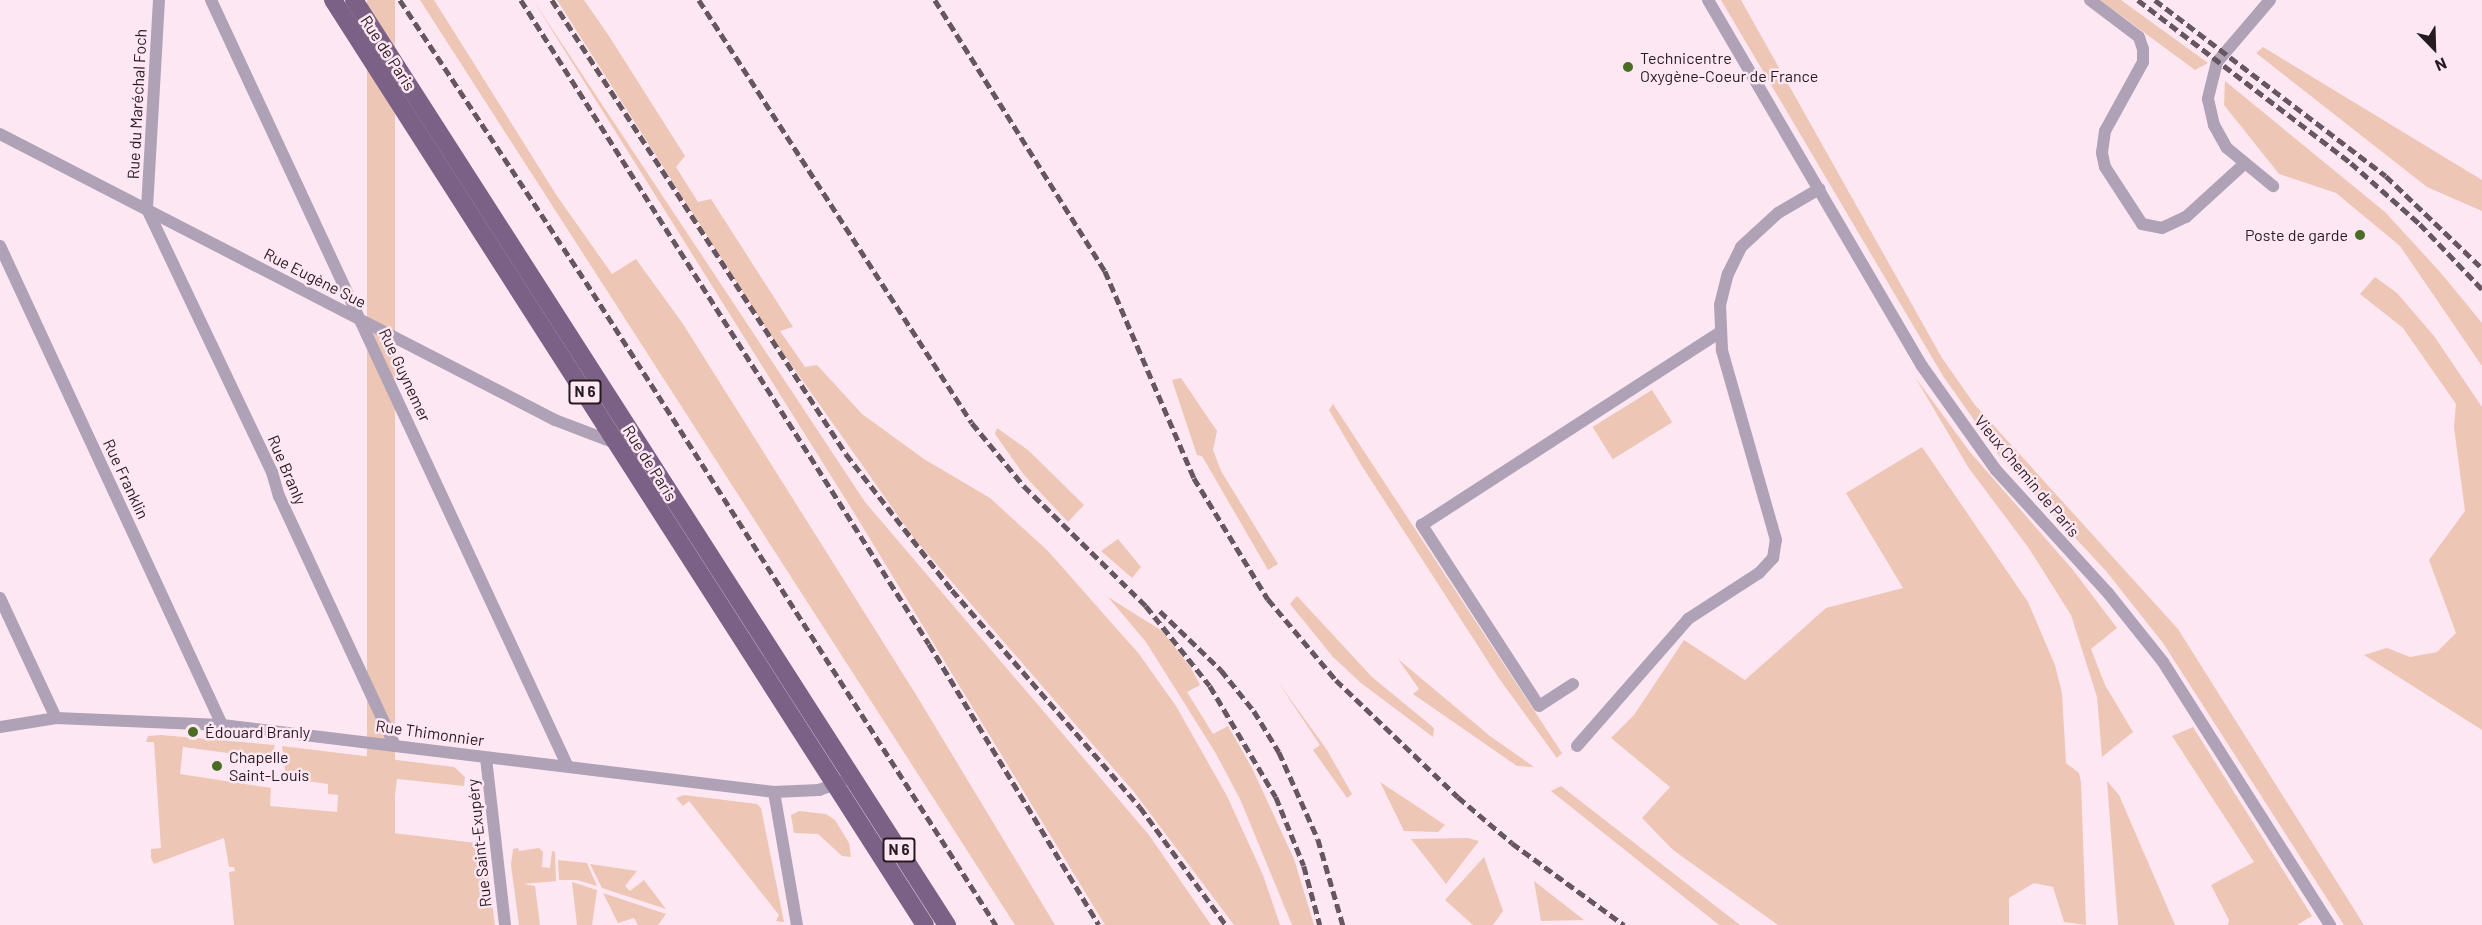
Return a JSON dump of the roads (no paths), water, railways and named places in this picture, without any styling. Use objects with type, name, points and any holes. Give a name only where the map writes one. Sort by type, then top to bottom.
[{"type":"main road","name":"Rue de Paris","points":[[333,0],[925,925]]},
{"type":"main road","name":"Rue de Paris","points":[[354,0],[741,609],[947,925]]},
{"type":"street","name":"Rue du Maréchal Foch","points":[[147,209],[159,0]]},
{"type":"street","name":"Rue Guynemer","points":[[211,0],[567,765]]},
{"type":"street","name":"Vieux Chemin de Paris","points":[[1708,0],[1907,342],[1956,418],[1996,470],[2108,593],[2163,662],[2330,925]]},
{"type":"street","points":[[2090,0],[2139,38],[2143,49],[2143,63],[2105,131],[2102,153],[2105,166],[2142,224],[2162,228],[2186,217],[2243,165]]},
{"type":"street","points":[[2270,0],[2223,53],[2208,88],[2210,113],[2218,136],[2243,165],[2273,186]]},
{"type":"street","name":"Rue Eugène Sue","points":[[0,134],[578,431],[618,444]]},
{"type":"street","points":[[1577,746],[1678,629],[1764,569],[1775,551],[1776,540],[1719,333],[1724,288],[1741,247],[1778,213],[1819,189]]},
{"type":"street","name":"Rue Branly","points":[[147,209],[272,472],[279,496],[394,744]]},
{"type":"street","name":"Rue Franklin","points":[[0,246],[222,725]]},
{"type":"street","points":[[1573,684],[1539,706],[1422,525],[1719,333]]},
{"type":"street","points":[[0,598],[56,718]]},
{"type":"street","name":"Rue Thimonnier","points":[[0,728],[56,718],[222,725],[394,744],[486,758],[567,765],[774,792],[834,786],[852,776]]},
{"type":"street","name":"Rue Saint-Exupéry","points":[[486,758],[505,925]]},
{"type":"street","points":[[774,792],[797,925]]},
{"type":"railway","points":[[400,0],[593,293],[996,925]]},
{"type":"railway","points":[[521,0],[929,644],[1099,925]]},
{"type":"railway","points":[[552,0],[846,454],[952,590],[1140,807],[1226,925]]},
{"type":"railway","points":[[699,0],[972,423],[1024,486],[1146,606],[1210,686],[1276,797],[1304,866],[1320,925]]},
{"type":"railway","points":[[935,0],[1105,271],[1194,478],[1268,599],[1336,680],[1458,797],[1512,843],[1624,925]]},
{"type":"railway","points":[[2138,0],[2351,163],[2420,224],[2482,289]]},
{"type":"railway","points":[[2155,0],[2386,176],[2482,268]]},
{"type":"railway","points":[[1160,611],[1221,670],[1254,711],[1279,752],[1318,839],[1343,925]]},
{"type":"place","name":"Technicentre Oxygène-Coeur de France","points":[[1628,67]]},
{"type":"place","name":"Poste de garde","points":[[2360,235]]},
{"type":"place","name":"Édouard Branly","points":[[193,732]]},
{"type":"place","name":"Chapelle Saint-Louis","points":[[217,766]]}]
